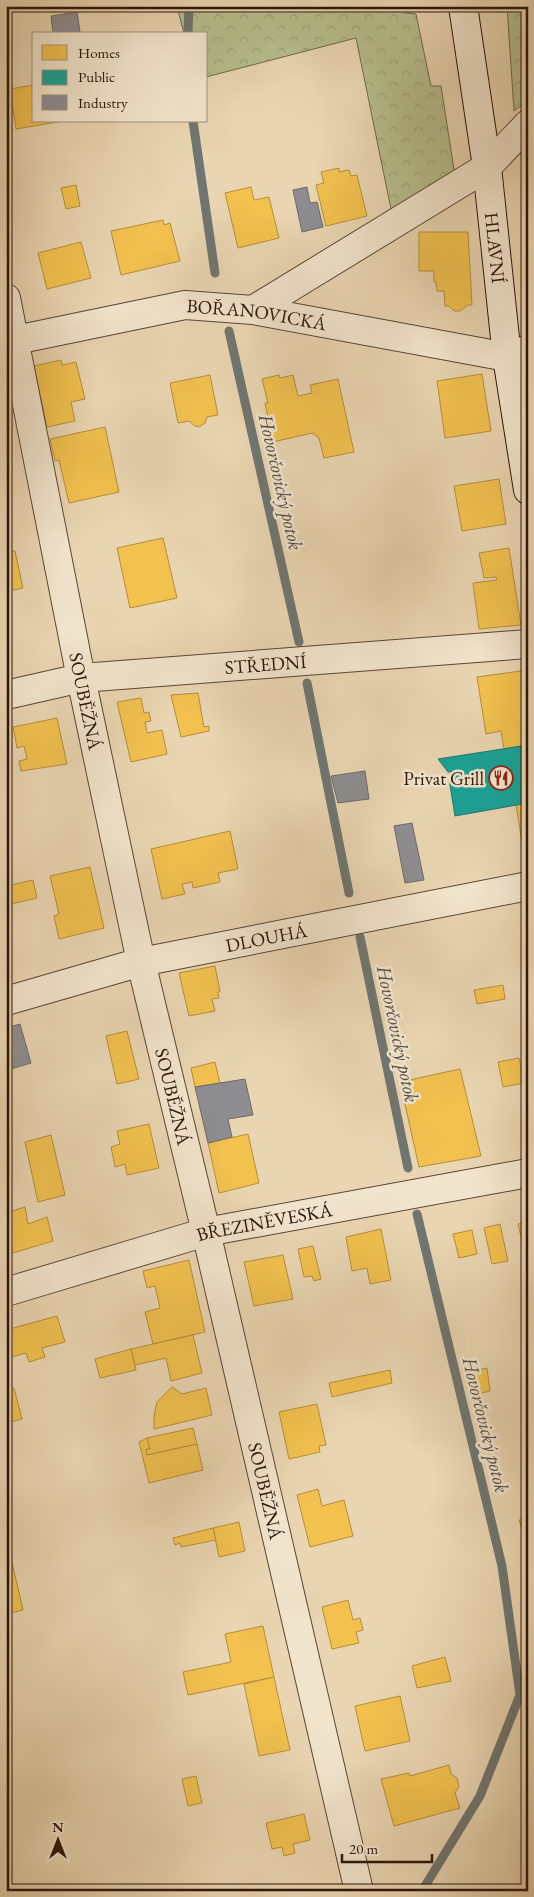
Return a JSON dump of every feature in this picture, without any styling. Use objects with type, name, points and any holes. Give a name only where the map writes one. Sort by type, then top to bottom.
[{"type":"street","name":"HLAVNÍ","points":[[463,6],[487,167],[518,353],[528,490]]},
{"type":"street","points":[[253,310],[487,167],[528,124]]},
{"type":"street","name":"SOUBĚŽNÁ","points":[[6,298],[10,341],[141,962],[206,1232],[358,1891]]},
{"type":"street","name":"BOŘANOVICKÁ","points":[[10,341],[185,305],[253,310],[518,353]]},
{"type":"street","name":"STŘEDNÍ","points":[[6,695],[81,678],[528,644]]},
{"type":"street","name":"DLOUHÁ","points":[[6,1001],[141,962],[528,886]]},
{"type":"street","name":"BŘEZINĚVESKÁ","points":[[6,1292],[206,1232],[528,1173]]},
{"type":"green space","points":[[177,6],[404,6],[405,13],[416,14],[431,86],[441,86],[455,176],[391,209],[356,38],[208,76],[208,32],[184,32]]},
{"type":"green space","points":[[507,6],[528,6],[528,101],[514,111]]},
{"type":"building: Homes","points":[[6,6],[35,6],[6,13]]},
{"type":"building: Homes","points":[[32,85],[32,122],[58,122],[16,129],[10,89]]},
{"type":"building: Homes","points":[[339,168],[339,172],[349,170],[351,176],[357,175],[367,216],[326,226],[316,185],[324,183],[321,172]]},
{"type":"building: Homes","points":[[76,185],[80,206],[66,209],[61,188]]},
{"type":"building: Homes","points":[[251,187],[254,200],[269,197],[279,238],[238,248],[225,193]]},
{"type":"building: Homes","points":[[163,220],[164,225],[170,223],[180,261],[121,275],[111,231]]},
{"type":"building: Homes","points":[[419,232],[468,232],[472,305],[468,305],[460,311],[454,311],[449,306],[445,306],[444,291],[437,291],[436,282],[434,282],[434,271],[419,271]]},
{"type":"building: Homes","points":[[81,242],[91,278],[47,289],[38,253]]},
{"type":"building: Homes","points":[[61,360],[62,365],[76,362],[85,399],[71,402],[75,421],[47,427],[34,366]]},
{"type":"building: Homes","points":[[482,374],[491,431],[445,438],[437,381]]},
{"type":"building: Homes","points":[[210,375],[218,415],[207,417],[205,423],[199,427],[189,421],[178,423],[170,383]]},
{"type":"building: Homes","points":[[279,375],[280,378],[293,375],[298,396],[312,393],[310,385],[338,379],[354,452],[324,458],[319,438],[312,433],[273,442],[265,403],[268,403],[262,379]]},
{"type":"building: Homes","points":[[105,427],[119,492],[69,503],[59,460],[55,461],[50,439]]},
{"type":"building: Homes","points":[[499,479],[506,524],[462,531],[454,486]]},
{"type":"building: Homes","points":[[6,536],[8,536],[11,551],[15,551],[23,588],[9,591],[10,595],[6,596]]},
{"type":"building: Homes","points":[[163,538],[177,598],[130,608],[117,548]]},
{"type":"building: Homes","points":[[509,548],[521,625],[479,629],[473,583],[497,580],[496,577],[484,578],[479,553]]},
{"type":"building: Homes","points":[[528,670],[528,745],[504,749],[501,731],[486,734],[477,677]]},
{"type":"building: Homes","points":[[198,693],[204,727],[209,726],[209,731],[181,737],[171,695]]},
{"type":"building: Homes","points":[[141,698],[144,713],[149,712],[151,721],[145,722],[147,733],[162,730],[167,754],[131,762],[117,702]]},
{"type":"building: Homes","points":[[57,718],[67,764],[21,771],[19,761],[27,759],[24,746],[17,748],[13,727]]},
{"type":"building: Homes","points":[[528,803],[528,861],[525,862],[516,804]]},
{"type":"building: Homes","points":[[230,831],[238,869],[218,873],[220,882],[193,888],[192,882],[182,884],[185,894],[162,899],[151,849]]},
{"type":"building: Homes","points":[[90,867],[104,928],[59,939],[54,916],[59,914],[50,876]]},
{"type":"building: Homes","points":[[33,880],[37,898],[11,904],[7,886]]},
{"type":"building: Homes","points":[[528,925],[528,952],[523,926]]},
{"type":"building: Homes","points":[[215,966],[220,991],[218,992],[219,998],[212,999],[215,1011],[189,1016],[179,973]]},
{"type":"building: Homes","points":[[503,985],[505,999],[477,1004],[474,990]]},
{"type":"building: Homes","points":[[127,1031],[139,1079],[117,1084],[106,1036]]},
{"type":"building: Homes","points":[[519,1058],[524,1083],[503,1087],[498,1062]]},
{"type":"building: Homes","points":[[215,1062],[220,1083],[195,1087],[191,1068]]},
{"type":"building: Homes","points":[[460,1069],[481,1156],[419,1167],[400,1082]]},
{"type":"building: Homes","points":[[149,1124],[159,1168],[127,1175],[125,1164],[115,1167],[111,1147],[120,1144],[117,1131]]},
{"type":"building: Homes","points":[[248,1134],[259,1183],[219,1193],[208,1143]]},
{"type":"building: Homes","points":[[51,1135],[65,1195],[38,1202],[25,1142]]},
{"type":"building: Homes","points":[[25,1207],[28,1224],[47,1217],[53,1241],[6,1255],[6,1213]]},
{"type":"building: Homes","points":[[528,1222],[528,1266],[518,1224]]},
{"type":"building: Homes","points":[[500,1224],[508,1261],[492,1264],[484,1228]]},
{"type":"building: Homes","points":[[381,1229],[391,1280],[370,1284],[367,1268],[352,1271],[346,1237]]},
{"type":"building: Homes","points":[[472,1230],[477,1254],[459,1258],[453,1234]]},
{"type":"building: Homes","points":[[313,1246],[321,1279],[314,1281],[312,1276],[304,1277],[298,1249]]},
{"type":"building: Homes","points":[[283,1255],[293,1299],[254,1306],[244,1262]]},
{"type":"building: Homes","points":[[189,1260],[205,1332],[153,1344],[145,1312],[160,1308],[155,1286],[147,1288],[143,1271]]},
{"type":"building: Homes","points":[[57,1316],[65,1342],[42,1348],[45,1357],[29,1362],[26,1353],[11,1357],[6,1339],[6,1330]]},
{"type":"building: Homes","points":[[193,1335],[202,1373],[171,1381],[166,1358],[135,1365],[131,1349]]},
{"type":"building: Homes","points":[[131,1349],[136,1370],[100,1378],[95,1359]]},
{"type":"building: Homes","points":[[487,1368],[490,1391],[477,1394],[475,1385],[472,1386],[469,1372]]},
{"type":"building: Homes","points":[[390,1370],[392,1383],[332,1397],[329,1383]]},
{"type":"building: Homes","points":[[172,1387],[182,1394],[206,1388],[212,1415],[154,1429],[157,1402]]},
{"type":"building: Homes","points":[[14,1388],[22,1419],[6,1423],[6,1390]]},
{"type":"building: Homes","points":[[317,1404],[326,1445],[319,1446],[320,1452],[289,1459],[279,1412]]},
{"type":"building: Homes","points":[[193,1428],[197,1444],[147,1455],[146,1449],[150,1449],[147,1438]]},
{"type":"building: Homes","points":[[147,1438],[150,1449],[146,1449],[147,1455],[197,1444],[203,1470],[149,1483],[139,1442]]},
{"type":"building: Homes","points":[[318,1489],[322,1506],[344,1500],[353,1536],[310,1547],[297,1495]]},
{"type":"building: Homes","points":[[528,1517],[528,1533],[524,1534],[519,1520]]},
{"type":"building: Homes","points":[[239,1522],[245,1551],[219,1557],[213,1528]]},
{"type":"building: Homes","points":[[213,1528],[216,1540],[181,1547],[180,1543],[175,1545],[173,1538]]},
{"type":"building: Homes","points":[[6,1551],[8,1558],[11,1558],[23,1610],[6,1614]]},
{"type":"building: Homes","points":[[348,1600],[353,1620],[360,1618],[363,1630],[356,1632],[359,1643],[332,1649],[322,1607]]},
{"type":"building: Homes","points":[[263,1626],[274,1677],[188,1695],[183,1672],[231,1662],[225,1634]]},
{"type":"building: Homes","points":[[445,1657],[451,1681],[417,1688],[412,1666]]},
{"type":"building: Homes","points":[[274,1677],[290,1750],[259,1756],[244,1684]]},
{"type":"building: Homes","points":[[400,1696],[410,1741],[365,1751],[355,1706]]},
{"type":"building: Homes","points":[[449,1765],[451,1774],[457,1778],[459,1786],[455,1793],[460,1808],[394,1826],[381,1779],[409,1773],[410,1776]]},
{"type":"building: Homes","points":[[196,1776],[202,1803],[188,1806],[182,1779]]},
{"type":"building: Homes","points":[[304,1814],[310,1840],[293,1844],[295,1853],[284,1856],[282,1847],[272,1849],[266,1823]]},
{"type":"building: Public","points":[[528,745],[528,803],[455,816],[449,779],[453,778],[452,772],[448,772],[438,759]]},
{"type":"building: Industry","points":[[77,12],[80,32],[53,32],[51,16]]},
{"type":"building: Industry","points":[[307,187],[310,203],[317,202],[323,227],[302,232],[293,190]]},
{"type":"building: Industry","points":[[365,771],[369,799],[338,803],[331,776]]},
{"type":"building: Industry","points":[[412,823],[424,880],[405,883],[394,826]]},
{"type":"building: Industry","points":[[20,1024],[31,1063],[11,1069],[6,1050],[6,1028]]},
{"type":"building: Industry","points":[[245,1079],[253,1115],[228,1119],[232,1137],[208,1143],[195,1087]]},
{"type":"waterway","name":"Hovorčovický potok","points":[[188,32],[189,6]]},
{"type":"waterway","name":"Hovorčovický potok","points":[[193,122],[215,273]]},
{"type":"waterway","name":"Hovorčovický potok","points":[[229,331],[299,642]]},
{"type":"waterway","name":"Hovorčovický potok","points":[[307,683],[349,893]]},
{"type":"waterway","name":"Hovorčovický potok","points":[[360,937],[408,1168]]},
{"type":"waterway","name":"Hovorčovický potok","points":[[417,1214],[502,1566],[520,1695],[480,1796],[422,1891]]},
{"type":"place","name":"Privat Grill","points":[[501,778]]}]
